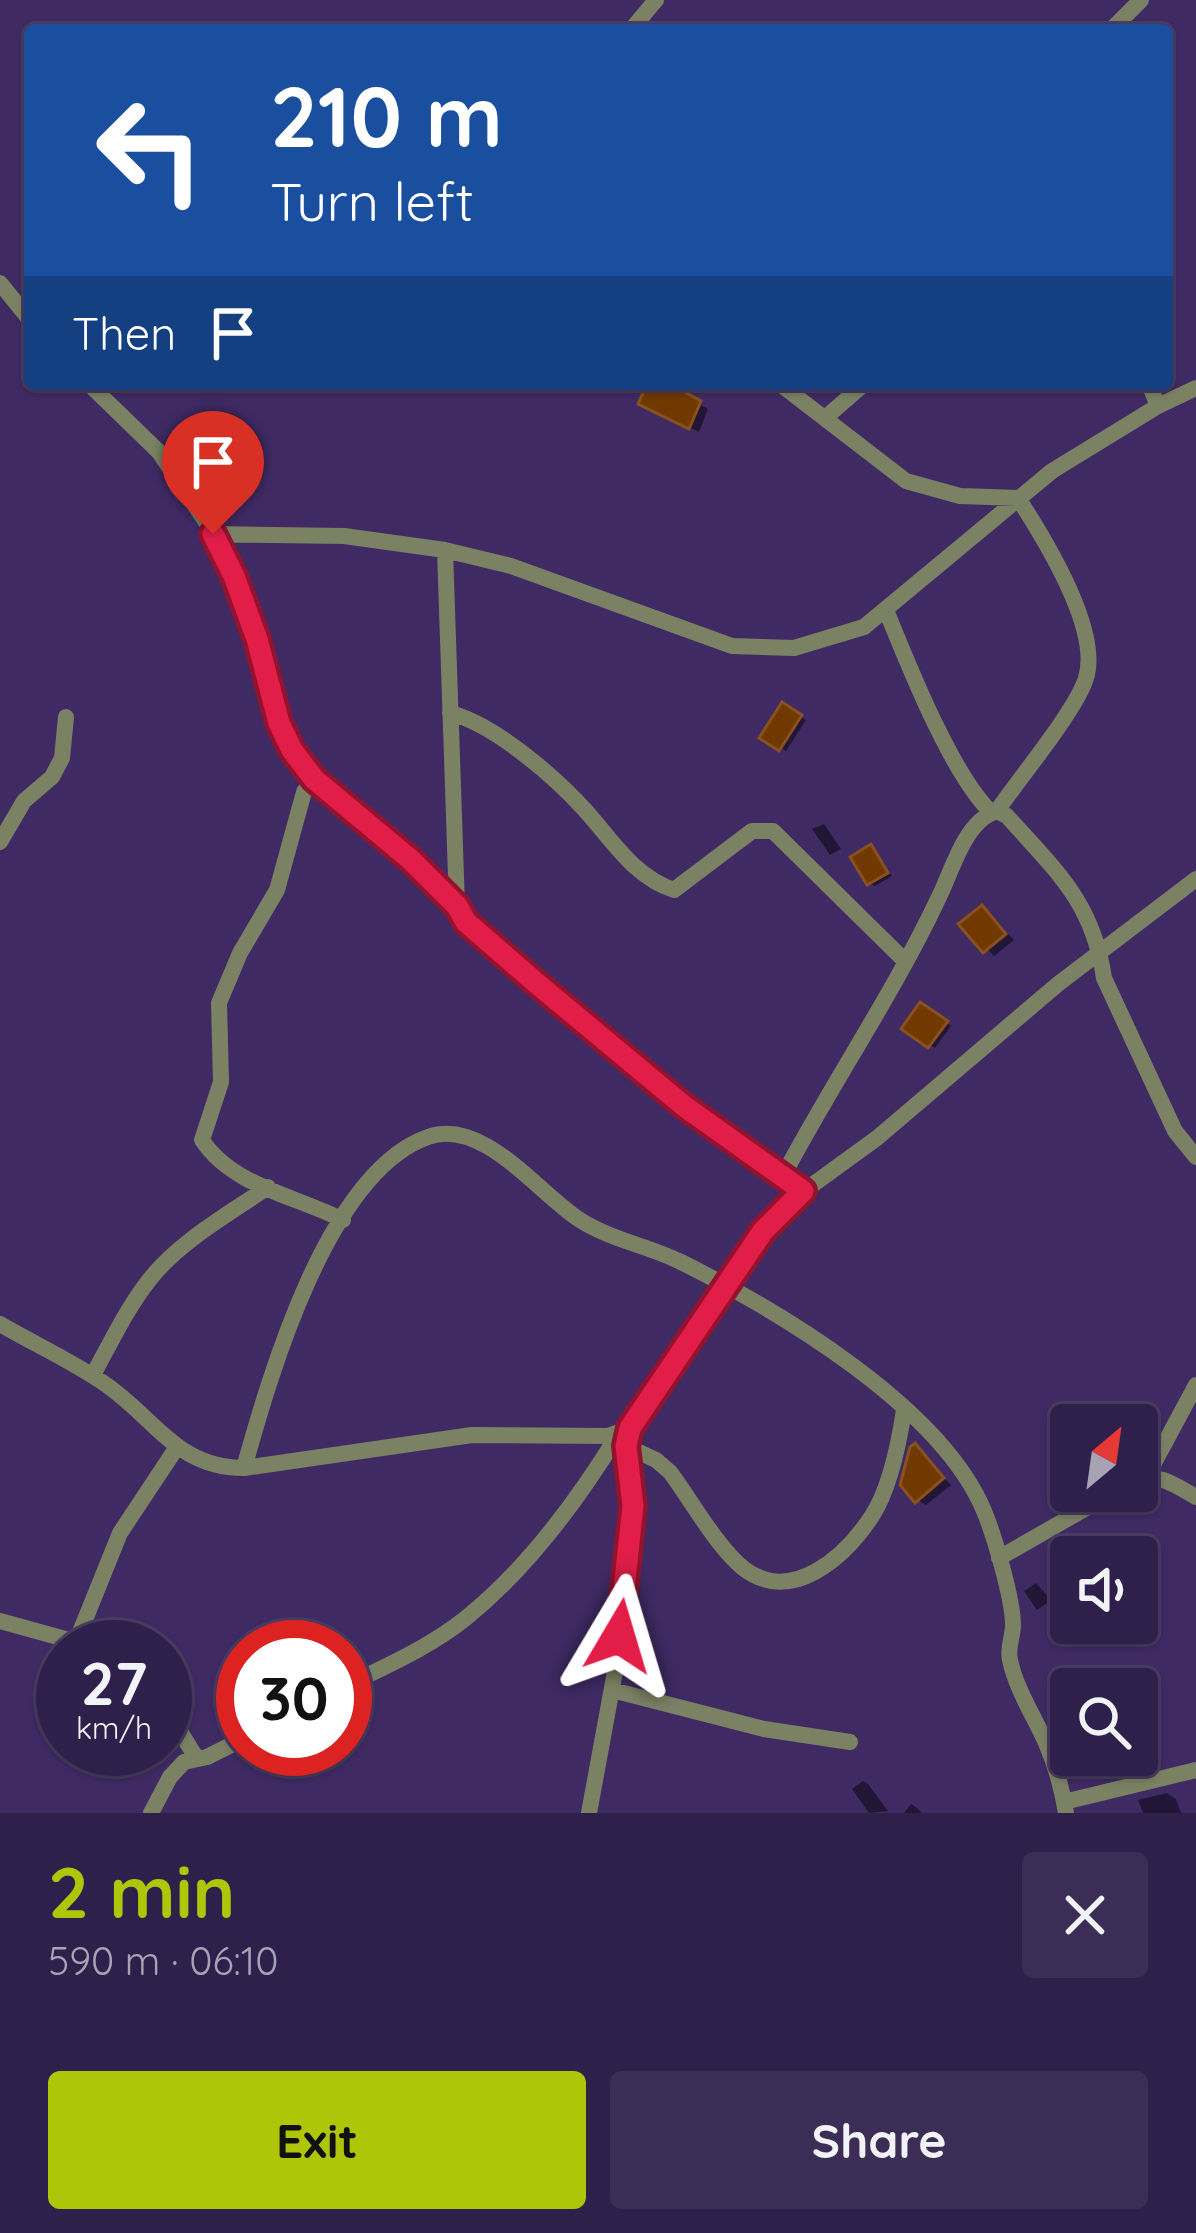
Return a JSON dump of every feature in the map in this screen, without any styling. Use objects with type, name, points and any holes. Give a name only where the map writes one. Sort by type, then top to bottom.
[{"type":"street","points":[[636,24],[656,0]]},
{"type":"street","points":[[1117,24],[1141,0]]},
{"type":"street","points":[[0,283],[24,313]]},
{"type":"street","points":[[213,534],[344,536],[445,550],[511,566],[732,646],[794,648],[864,627],[1052,471],[1196,388]]},
{"type":"street","points":[[95,390],[159,452],[213,534],[257,639],[279,723],[314,779],[411,860],[457,906],[466,922],[535,982],[684,1106],[803,1191]]},
{"type":"street","points":[[788,390],[905,482],[959,496],[1018,498]]},
{"type":"street","points":[[826,418],[857,390]]},
{"type":"street","points":[[1151,390],[1158,406]]},
{"type":"street","points":[[782,1178],[905,961],[966,841],[982,818],[995,812],[1086,678],[1083,621],[1051,549],[1018,498]]},
{"type":"street","points":[[445,550],[457,906]]},
{"type":"street","points":[[886,610],[972,795],[1007,816],[1076,894],[1100,955],[1104,979],[1175,1131],[1196,1157]]},
{"type":"street","points":[[450,713],[470,718],[506,742],[581,806],[638,870],[662,886],[674,890],[752,831],[773,831],[905,961]]},
{"type":"street","points":[[0,842],[24,801],[52,777],[62,758],[66,717]]},
{"type":"street","points":[[314,779],[304,792],[277,890],[240,953],[219,1003],[221,1082],[202,1140],[214,1157],[243,1178],[344,1220]]},
{"type":"street","points":[[966,841],[972,795]]},
{"type":"street","points":[[372,1672],[463,1621],[515,1574],[625,1436],[763,1231],[803,1191],[877,1138],[1058,984],[1196,878]]},
{"type":"street","points":[[244,1468],[297,1302],[377,1170],[400,1149],[433,1134],[464,1136],[499,1153],[580,1220],[678,1261],[793,1327],[922,1421],[965,1472],[985,1513],[1014,1622],[1009,1658],[1047,1744],[1065,1807],[1196,1770]]},
{"type":"street","points":[[93,1376],[127,1311],[153,1274],[268,1187]]},
{"type":"street","points":[[0,1324],[93,1376],[131,1403],[177,1447],[216,1468],[472,1435],[625,1436],[670,1472],[745,1569],[775,1582],[816,1574],[874,1514],[904,1410]]},
{"type":"street","points":[[1158,1450],[1196,1384]]},
{"type":"street","points":[[589,1813],[612,1690],[633,1506],[625,1436]]},
{"type":"street","points":[[93,1620],[120,1533],[177,1447]]},
{"type":"street","points":[[1158,1484],[1196,1497]]},
{"type":"street","points":[[999,1558],[1079,1512]]},
{"type":"street","points":[[0,1621],[36,1631]]},
{"type":"street","points":[[612,1690],[764,1729],[850,1742]]},
{"type":"street","points":[[151,1813],[170,1777],[184,1762],[216,1751]]},
{"type":"street","points":[[192,1752],[197,1760]]},
{"type":"building","points":[[644,390],[681,390],[701,401],[689,429],[638,404]]},
{"type":"building","points":[[782,702],[802,715],[779,751],[759,738]]},
{"type":"building","points":[[871,844],[888,873],[867,885],[850,857]]},
{"type":"building","points":[[982,905],[1006,934],[983,953],[958,924]]},
{"type":"building","points":[[920,1002],[948,1021],[928,1048],[901,1029]]},
{"type":"building","points":[[915,1443],[944,1478],[915,1503],[900,1485]]},
{"type":"route","points":[[213,534],[222,546],[257,639],[279,723],[314,779],[411,860],[457,906],[466,922],[535,982],[684,1106],[803,1191],[763,1231],[630,1428],[626,1446],[633,1506],[619,1636]]}]
